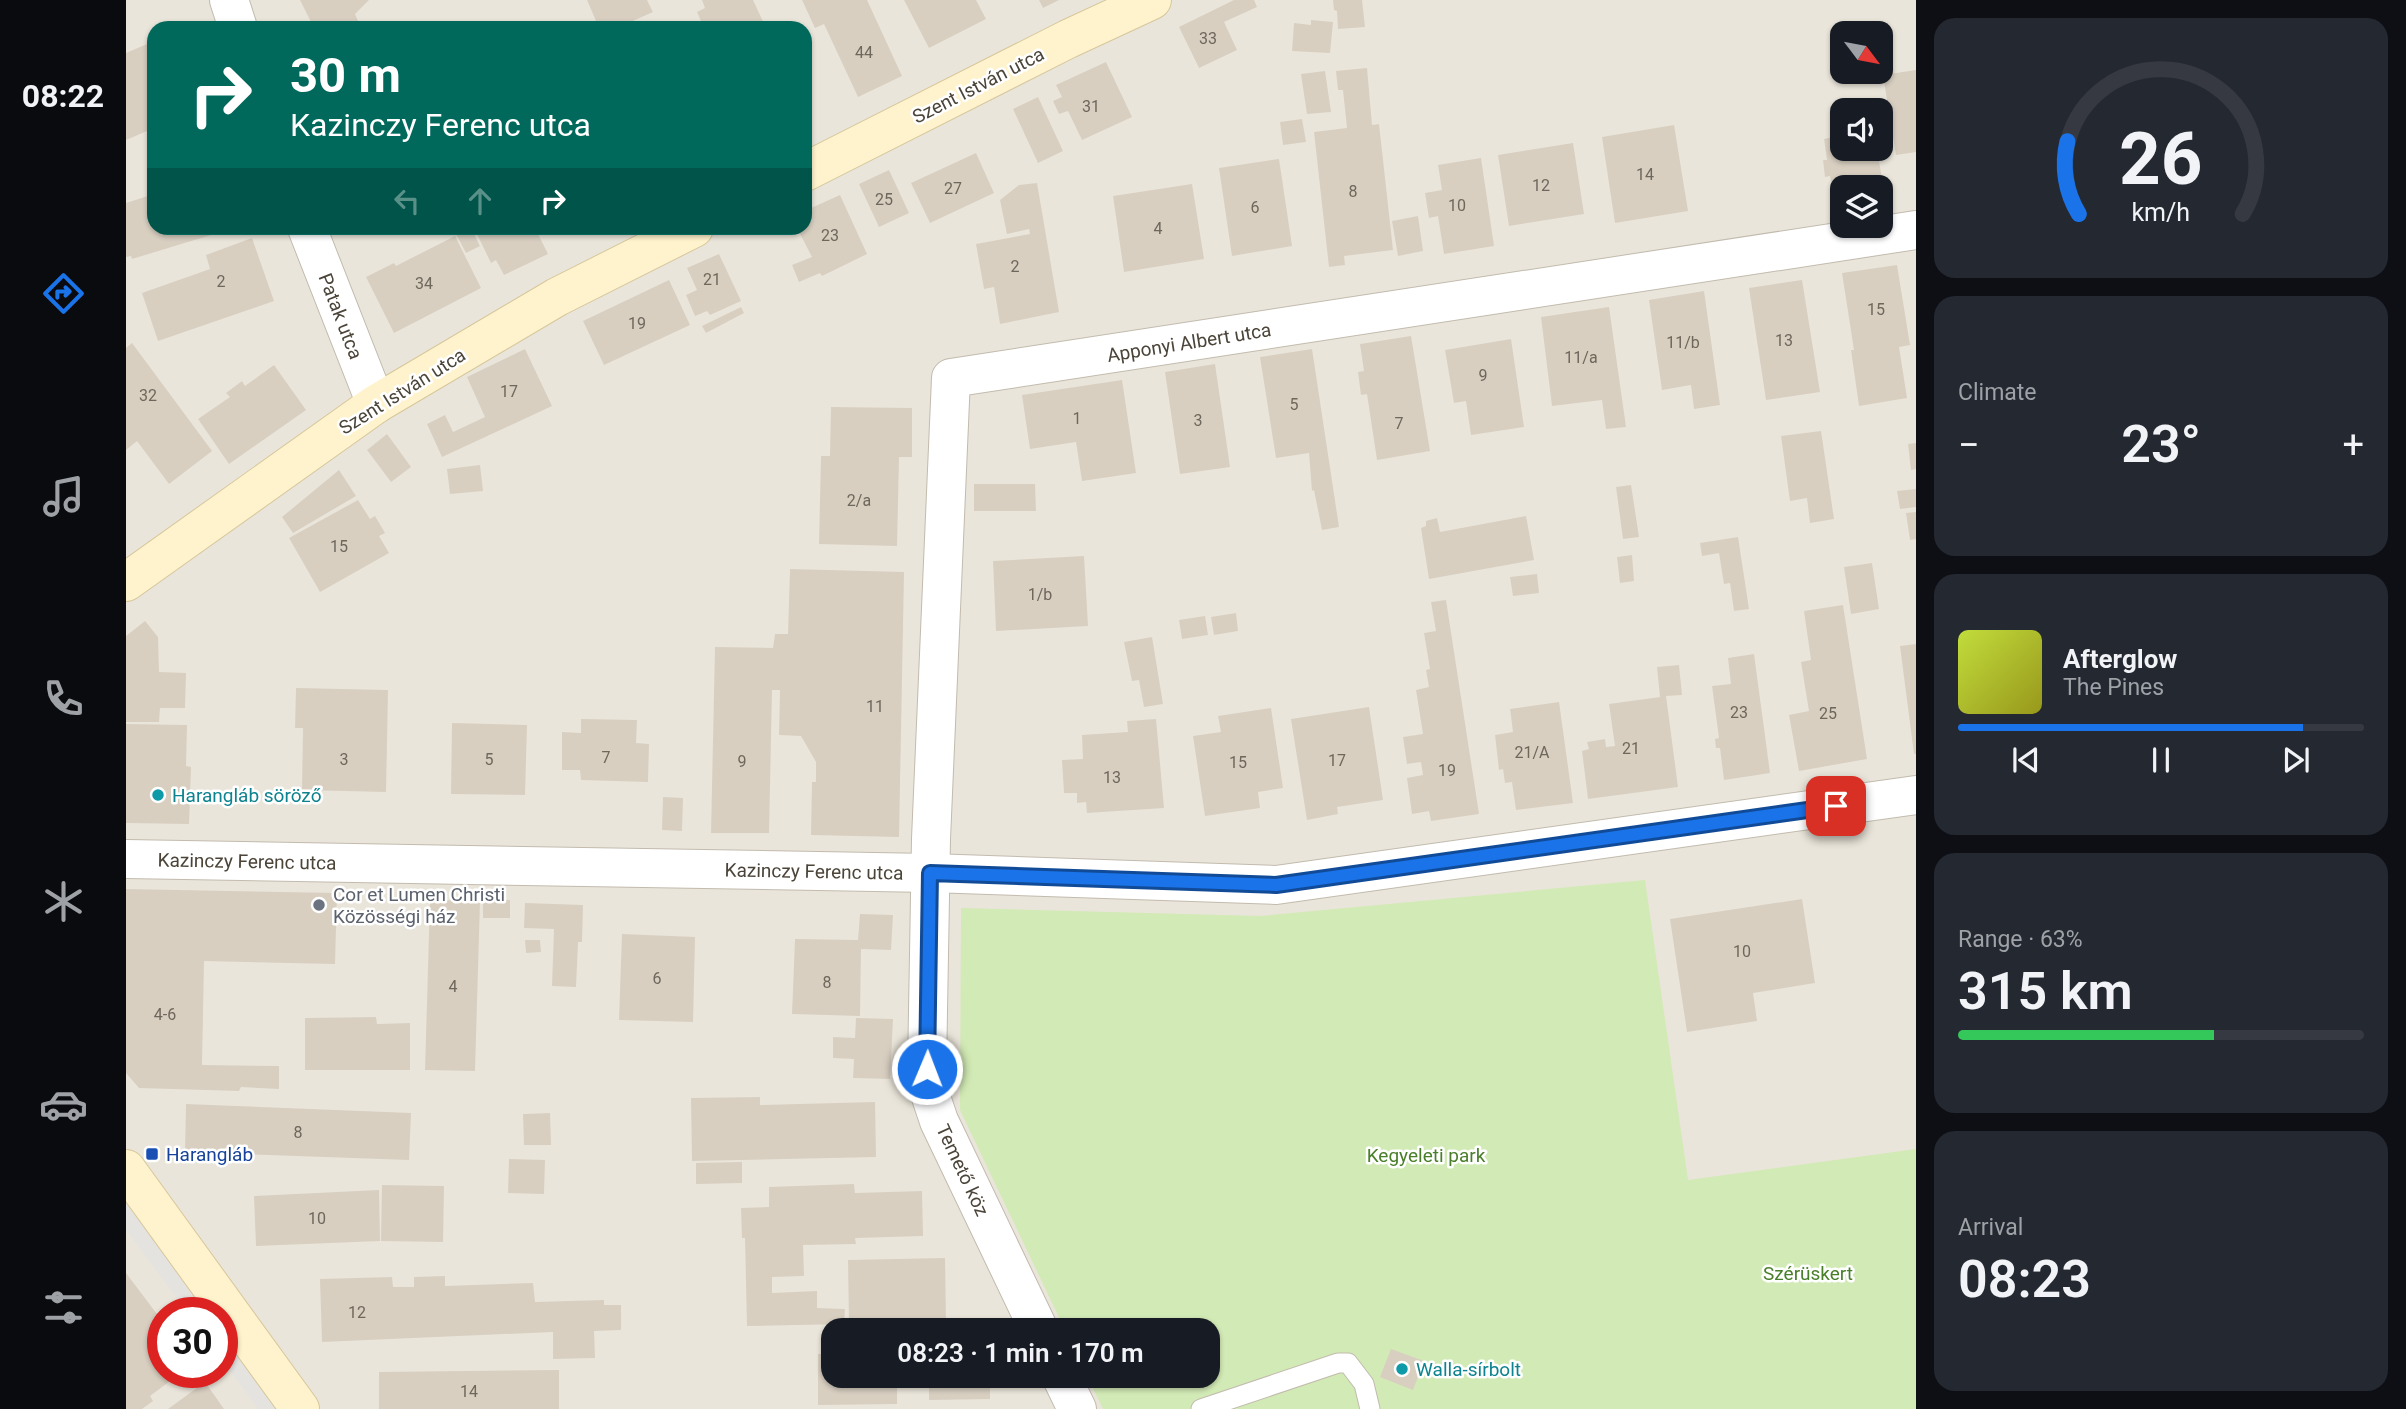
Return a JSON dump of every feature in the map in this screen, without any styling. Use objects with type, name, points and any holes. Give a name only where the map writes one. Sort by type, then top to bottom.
[{"type":"main road","name":"Szent István utca","points":[[812,168],[1068,39],[1152,0]]},
{"type":"main road","name":"Szent István utca","points":[[126,582],[376,404],[557,297],[680,235]]},
{"type":"main road","points":[[126,1169],[300,1409]]},
{"type":"street","points":[[229,0],[236,21]]},
{"type":"street","name":"Apponyi Albert utca","points":[[930,873],[951,378],[1916,230]]},
{"type":"street","name":"Patak utca","points":[[310,235],[376,404]]},
{"type":"street","name":"Kazinczy Ferenc utca","points":[[126,859],[930,873],[1276,885],[1916,795]]},
{"type":"street","name":"Temető köz","points":[[930,873],[927,1069],[931,1097],[939,1121],[1034,1318]]},
{"type":"street","points":[[1067,1388],[1077,1409]]},
{"type":"lane","points":[[1201,1409],[1338,1363],[1348,1363],[1364,1384],[1370,1409]]},
{"type":"shaded area","points":[[126,0],[1916,0],[1916,1409],[126,1409]]},
{"type":"shaded area","points":[[126,1203],[196,1297],[176,1297],[126,1230]]},
{"type":"shaded area","points":[[238,1354],[279,1409],[258,1409],[238,1382]]},
{"type":"green space","name":"Kegyeleti park","points":[[1645,880],[1688,1180],[1916,1149],[1916,1409],[1103,1409],[1093,1388],[1220,1388],[1220,1318],[1059,1318],[960,1110],[961,908],[1260,916]]},
{"type":"building","points":[[300,0],[369,0],[355,14],[358,21],[310,21]]},
{"type":"building","points":[[587,0],[647,0],[653,12],[633,21],[596,21]]},
{"type":"building","points":[[702,0],[753,0],[763,21],[701,21],[697,12],[705,8]]},
{"type":"building","points":[[802,0],[867,0],[902,76],[858,97],[824,24],[815,28]]},
{"type":"building","points":[[904,0],[976,0],[986,19],[929,48]]},
{"type":"building","points":[[1039,0],[1059,0],[1043,8]]},
{"type":"building","points":[[1234,0],[1254,0],[1257,7],[1224,22],[1237,50],[1199,68],[1179,27]]},
{"type":"building","points":[[1333,0],[1362,0],[1365,27],[1338,29]]},
{"type":"building","points":[[1311,20],[1333,22],[1330,53],[1292,51],[1294,23],[1311,25]]},
{"type":"building","points":[[147,44],[147,131],[126,140],[126,53]]},
{"type":"building","points":[[1106,62],[1132,117],[1082,140],[1068,111],[1059,114],[1053,101],[1062,97],[1056,85]]},
{"type":"building","points":[[1367,68],[1372,125],[1379,124],[1393,250],[1344,256],[1345,265],[1329,267],[1314,132],[1347,128],[1343,90],[1338,90],[1336,71]]},
{"type":"building","points":[[1916,70],[1916,152],[1896,155],[1893,98],[1887,98],[1884,84],[1894,84],[1894,73]]},
{"type":"building","points":[[1325,71],[1331,112],[1307,114],[1301,74]]},
{"type":"building","points":[[1038,97],[1063,151],[1038,163],[1013,109]]},
{"type":"building","points":[[1302,119],[1306,142],[1283,145],[1280,122]]},
{"type":"building","points":[[1674,125],[1688,211],[1615,223],[1602,137]]},
{"type":"building","points":[[1830,138],[1830,161],[1879,161],[1881,175],[1825,177],[1823,160],[1827,160],[1824,139]]},
{"type":"building","points":[[1573,143],[1584,214],[1509,226],[1498,155]]},
{"type":"building","points":[[976,153],[994,193],[930,223],[911,183]]},
{"type":"building","points":[[1481,158],[1494,246],[1444,254],[1438,216],[1429,218],[1425,193],[1442,190],[1438,165]]},
{"type":"building","points":[[1279,159],[1292,246],[1232,256],[1219,168]]},
{"type":"building","points":[[889,170],[909,213],[879,227],[859,184]]},
{"type":"building","points":[[1037,183],[1059,312],[1000,324],[994,287],[984,289],[976,244],[1030,234],[1029,229],[1007,234],[1000,200],[1019,185]]},
{"type":"building","points":[[1192,184],[1204,259],[1124,272],[1113,196]]},
{"type":"building","points":[[840,195],[867,254],[822,276],[820,273],[799,282],[792,265],[812,257],[801,235],[812,235],[812,208]]},
{"type":"building","points":[[147,196],[147,235],[211,235],[132,259],[131,256],[126,257],[126,203]]},
{"type":"building","points":[[1418,216],[1423,251],[1398,256],[1392,221]]},
{"type":"building","points":[[457,235],[474,235],[480,246],[466,253]]},
{"type":"building","points":[[477,235],[538,235],[548,254],[504,275],[496,260],[491,263]]},
{"type":"building","points":[[455,236],[481,288],[394,333],[366,277],[394,263],[396,266]]},
{"type":"building","points":[[252,238],[274,301],[158,341],[142,293],[210,269],[206,255]]},
{"type":"building","points":[[719,254],[741,301],[710,315],[707,311],[695,316],[686,295],[697,290],[687,268]]},
{"type":"building","points":[[1897,265],[1910,345],[1899,347],[1907,398],[1859,406],[1851,350],[1854,350],[1842,273]]},
{"type":"building","points":[[669,280],[690,325],[604,365],[583,321]]},
{"type":"building","points":[[1802,280],[1820,392],[1766,400],[1749,288]]},
{"type":"building","points":[[1704,291],[1720,405],[1694,409],[1691,385],[1662,390],[1649,300]]},
{"type":"building","points":[[741,307],[744,313],[706,333],[702,326]]},
{"type":"building","points":[[1609,307],[1626,427],[1606,429],[1602,400],[1552,406],[1541,317]]},
{"type":"building","points":[[1411,336],[1430,451],[1377,460],[1367,394],[1361,395],[1358,372],[1364,371],[1360,344]]},
{"type":"building","points":[[1511,339],[1524,427],[1471,435],[1466,401],[1454,403],[1445,350]]},
{"type":"building","points":[[132,343],[212,451],[169,484],[137,441],[126,450],[126,348]]},
{"type":"building","points":[[525,349],[552,406],[442,457],[427,424],[445,415],[453,432],[485,417],[467,377]]},
{"type":"building","points":[[1312,349],[1339,527],[1322,530],[1314,490],[1312,491],[1309,453],[1276,458],[1260,357]]},
{"type":"building","points":[[1215,364],[1230,467],[1180,474],[1165,372]]},
{"type":"building","points":[[274,365],[306,410],[229,464],[198,419],[230,397],[226,393],[242,381],[245,386]]},
{"type":"building","points":[[1122,380],[1136,473],[1082,481],[1076,442],[1030,449],[1022,395]]},
{"type":"building","points":[[831,407],[912,408],[912,457],[899,457],[897,546],[819,544],[821,456],[830,456]]},
{"type":"building","points":[[1821,431],[1834,519],[1810,523],[1807,498],[1790,501],[1781,436]]},
{"type":"building","points":[[387,434],[411,467],[391,482],[367,450]]},
{"type":"building","points":[[1916,443],[1916,469],[1911,470],[1908,444]]},
{"type":"building","points":[[480,465],[483,491],[450,494],[447,469]]},
{"type":"building","points":[[339,470],[356,496],[293,533],[282,517]]},
{"type":"building","points":[[974,484],[1035,484],[1036,511],[974,511]]},
{"type":"building","points":[[1631,485],[1639,537],[1623,539],[1616,487]]},
{"type":"building","points":[[1916,489],[1916,507],[1900,509],[1897,491]]},
{"type":"building","points":[[358,500],[370,519],[375,516],[385,533],[379,536],[389,553],[320,592],[289,538]]},
{"type":"building","points":[[1916,512],[1916,539],[1910,540],[1906,513]]},
{"type":"building","points":[[1526,516],[1534,560],[1429,579],[1421,528],[1426,526],[1426,521],[1437,518],[1440,532]]},
{"type":"building","points":[[1738,537],[1749,609],[1734,611],[1730,583],[1724,584],[1719,553],[1702,556],[1700,543]]},
{"type":"building","points":[[1632,555],[1634,581],[1620,583],[1617,557]]},
{"type":"building","points":[[1084,556],[1088,626],[996,631],[993,561]]},
{"type":"building","points":[[1872,563],[1879,609],[1851,614],[1844,567]]},
{"type":"building","points":[[790,569],[904,572],[899,837],[811,835],[812,782],[816,782],[816,762],[801,736],[779,735],[780,690],[772,690],[769,833],[711,833],[715,647],[773,648],[775,634],[788,634]]},
{"type":"building","points":[[1537,574],[1539,593],[1513,596],[1510,577]]},
{"type":"building","points":[[1446,600],[1479,814],[1431,821],[1429,811],[1412,814],[1407,778],[1423,775],[1421,762],[1407,764],[1403,737],[1423,734],[1416,690],[1429,687],[1426,670],[1430,669],[1424,633],[1436,631],[1431,602]]},
{"type":"building","points":[[1843,605],[1867,759],[1799,771],[1789,715],[1809,711],[1801,662],[1811,660],[1804,611]]},
{"type":"building","points":[[1236,613],[1238,631],[1214,635],[1211,617]]},
{"type":"building","points":[[1205,616],[1208,635],[1182,639],[1179,620]]},
{"type":"building","points":[[145,621],[158,637],[159,672],[186,673],[185,708],[160,708],[159,722],[126,722],[126,636]]},
{"type":"building","points":[[1152,637],[1163,704],[1144,707],[1139,680],[1132,681],[1124,642]]},
{"type":"building","points":[[1916,644],[1916,754],[1914,754],[1900,646]]},
{"type":"building","points":[[1754,654],[1770,773],[1724,780],[1720,748],[1716,748],[1715,739],[1719,738],[1712,686],[1731,684],[1728,658]]},
{"type":"building","points":[[1679,665],[1682,695],[1666,696],[1678,787],[1588,799],[1582,751],[1589,749],[1587,742],[1605,739],[1606,747],[1615,746],[1609,704],[1660,697],[1657,667]]},
{"type":"building","points":[[296,688],[388,690],[386,792],[302,790],[303,728],[295,728]]},
{"type":"building","points":[[1559,702],[1573,803],[1516,810],[1512,782],[1505,783],[1503,769],[1499,770],[1495,735],[1513,732],[1510,709]]},
{"type":"building","points":[[1369,707],[1383,800],[1337,807],[1338,814],[1307,820],[1291,719]]},
{"type":"building","points":[[1271,708],[1283,788],[1258,792],[1260,808],[1205,816],[1193,736],[1221,732],[1218,716]]},
{"type":"building","points":[[581,719],[637,720],[636,743],[649,744],[648,782],[581,780],[580,770],[562,770],[562,732],[581,733]]},
{"type":"building","points":[[1156,719],[1164,808],[1087,813],[1086,802],[1077,803],[1077,793],[1064,793],[1062,760],[1083,759],[1082,735],[1128,732],[1127,721]]},
{"type":"building","points":[[452,723],[527,725],[525,795],[451,794]]},
{"type":"building","name":"Harangláb söröző","points":[[126,724],[187,725],[186,766],[191,767],[189,824],[126,823]]},
{"type":"building","points":[[663,797],[683,798],[682,831],[662,830]]},
{"type":"building","points":[[126,889],[337,893],[335,964],[204,961],[202,1065],[279,1066],[279,1089],[241,1087],[239,1091],[139,1088],[126,1073]]},
{"type":"building","points":[[1802,899],[1815,983],[1753,993],[1757,1021],[1687,1032],[1670,919]]},
{"type":"building","points":[[430,900],[480,901],[475,1071],[425,1070]]},
{"type":"building","points":[[483,900],[510,900],[510,918],[483,918]]},
{"type":"building","points":[[525,903],[583,905],[582,942],[578,942],[576,987],[552,986],[554,929],[524,928]]},
{"type":"building","points":[[860,914],[893,915],[891,950],[861,949],[860,1016],[792,1014],[795,939],[858,940]]},
{"type":"building","points":[[622,934],[695,937],[693,1022],[619,1020]]},
{"type":"building","points":[[525,940],[540,940],[541,952],[526,953]]},
{"type":"building","points":[[376,1017],[377,1024],[410,1023],[410,1070],[305,1070],[305,1018]]},
{"type":"building","points":[[856,1018],[893,1019],[890,1079],[853,1078],[854,1059],[833,1058],[833,1037],[855,1038]]},
{"type":"building","points":[[760,1097],[760,1105],[875,1102],[876,1157],[692,1161],[691,1098]]},
{"type":"building","points":[[186,1104],[411,1113],[409,1160],[185,1152]]},
{"type":"building","points":[[550,1113],[551,1145],[524,1145],[523,1114]]},
{"type":"building","points":[[509,1159],[545,1160],[544,1194],[508,1193]]},
{"type":"building","points":[[742,1162],[742,1183],[696,1184],[696,1163]]},
{"type":"building","points":[[854,1184],[855,1193],[922,1191],[923,1236],[855,1238],[856,1244],[803,1245],[804,1276],[772,1277],[772,1293],[817,1291],[817,1308],[845,1309],[844,1318],[821,1318],[821,1324],[747,1326],[745,1238],[742,1238],[741,1208],[769,1207],[769,1187]]},
{"type":"building","points":[[382,1185],[444,1186],[443,1242],[381,1241]]},
{"type":"building","points":[[379,1190],[380,1241],[256,1246],[254,1196]]},
{"type":"building","points":[[945,1258],[946,1318],[849,1318],[848,1260]]},
{"type":"building","points":[[126,1273],[147,1301],[147,1388],[161,1388],[150,1396],[153,1401],[142,1409],[126,1409]]},
{"type":"building","points":[[445,1276],[445,1286],[533,1283],[535,1302],[604,1300],[604,1305],[621,1305],[621,1330],[594,1331],[595,1358],[553,1359],[553,1332],[322,1342],[320,1279],[392,1277],[393,1287],[414,1287],[414,1277]]},
{"type":"building","name":"Walla-sírbolt","points":[[1391,1349],[1424,1361],[1413,1390],[1380,1377]]},
{"type":"building","points":[[818,1354],[821,1354],[821,1388],[897,1388],[897,1404],[818,1405]]},
{"type":"building","points":[[559,1370],[559,1409],[379,1409],[379,1372]]},
{"type":"building","points":[[197,1388],[209,1388],[224,1409],[168,1409]]},
{"type":"building","points":[[929,1388],[990,1388],[990,1399],[929,1400]]},
{"type":"place","name":"Harangláb söröző","points":[[158,795]]},
{"type":"place","name":"Cor et Lumen Christi Közösségi ház","points":[[319,905]]},
{"type":"place","name":"Harangláb","points":[[152,1154]]},
{"type":"place","name":"Walla-sírbolt","points":[[1402,1369]]},
{"type":"route","points":[[927,1069],[930,873],[1276,885],[1836,806]]},
{"type":"park label","name":"Szérüskert","points":[[1808,1273]]}]
